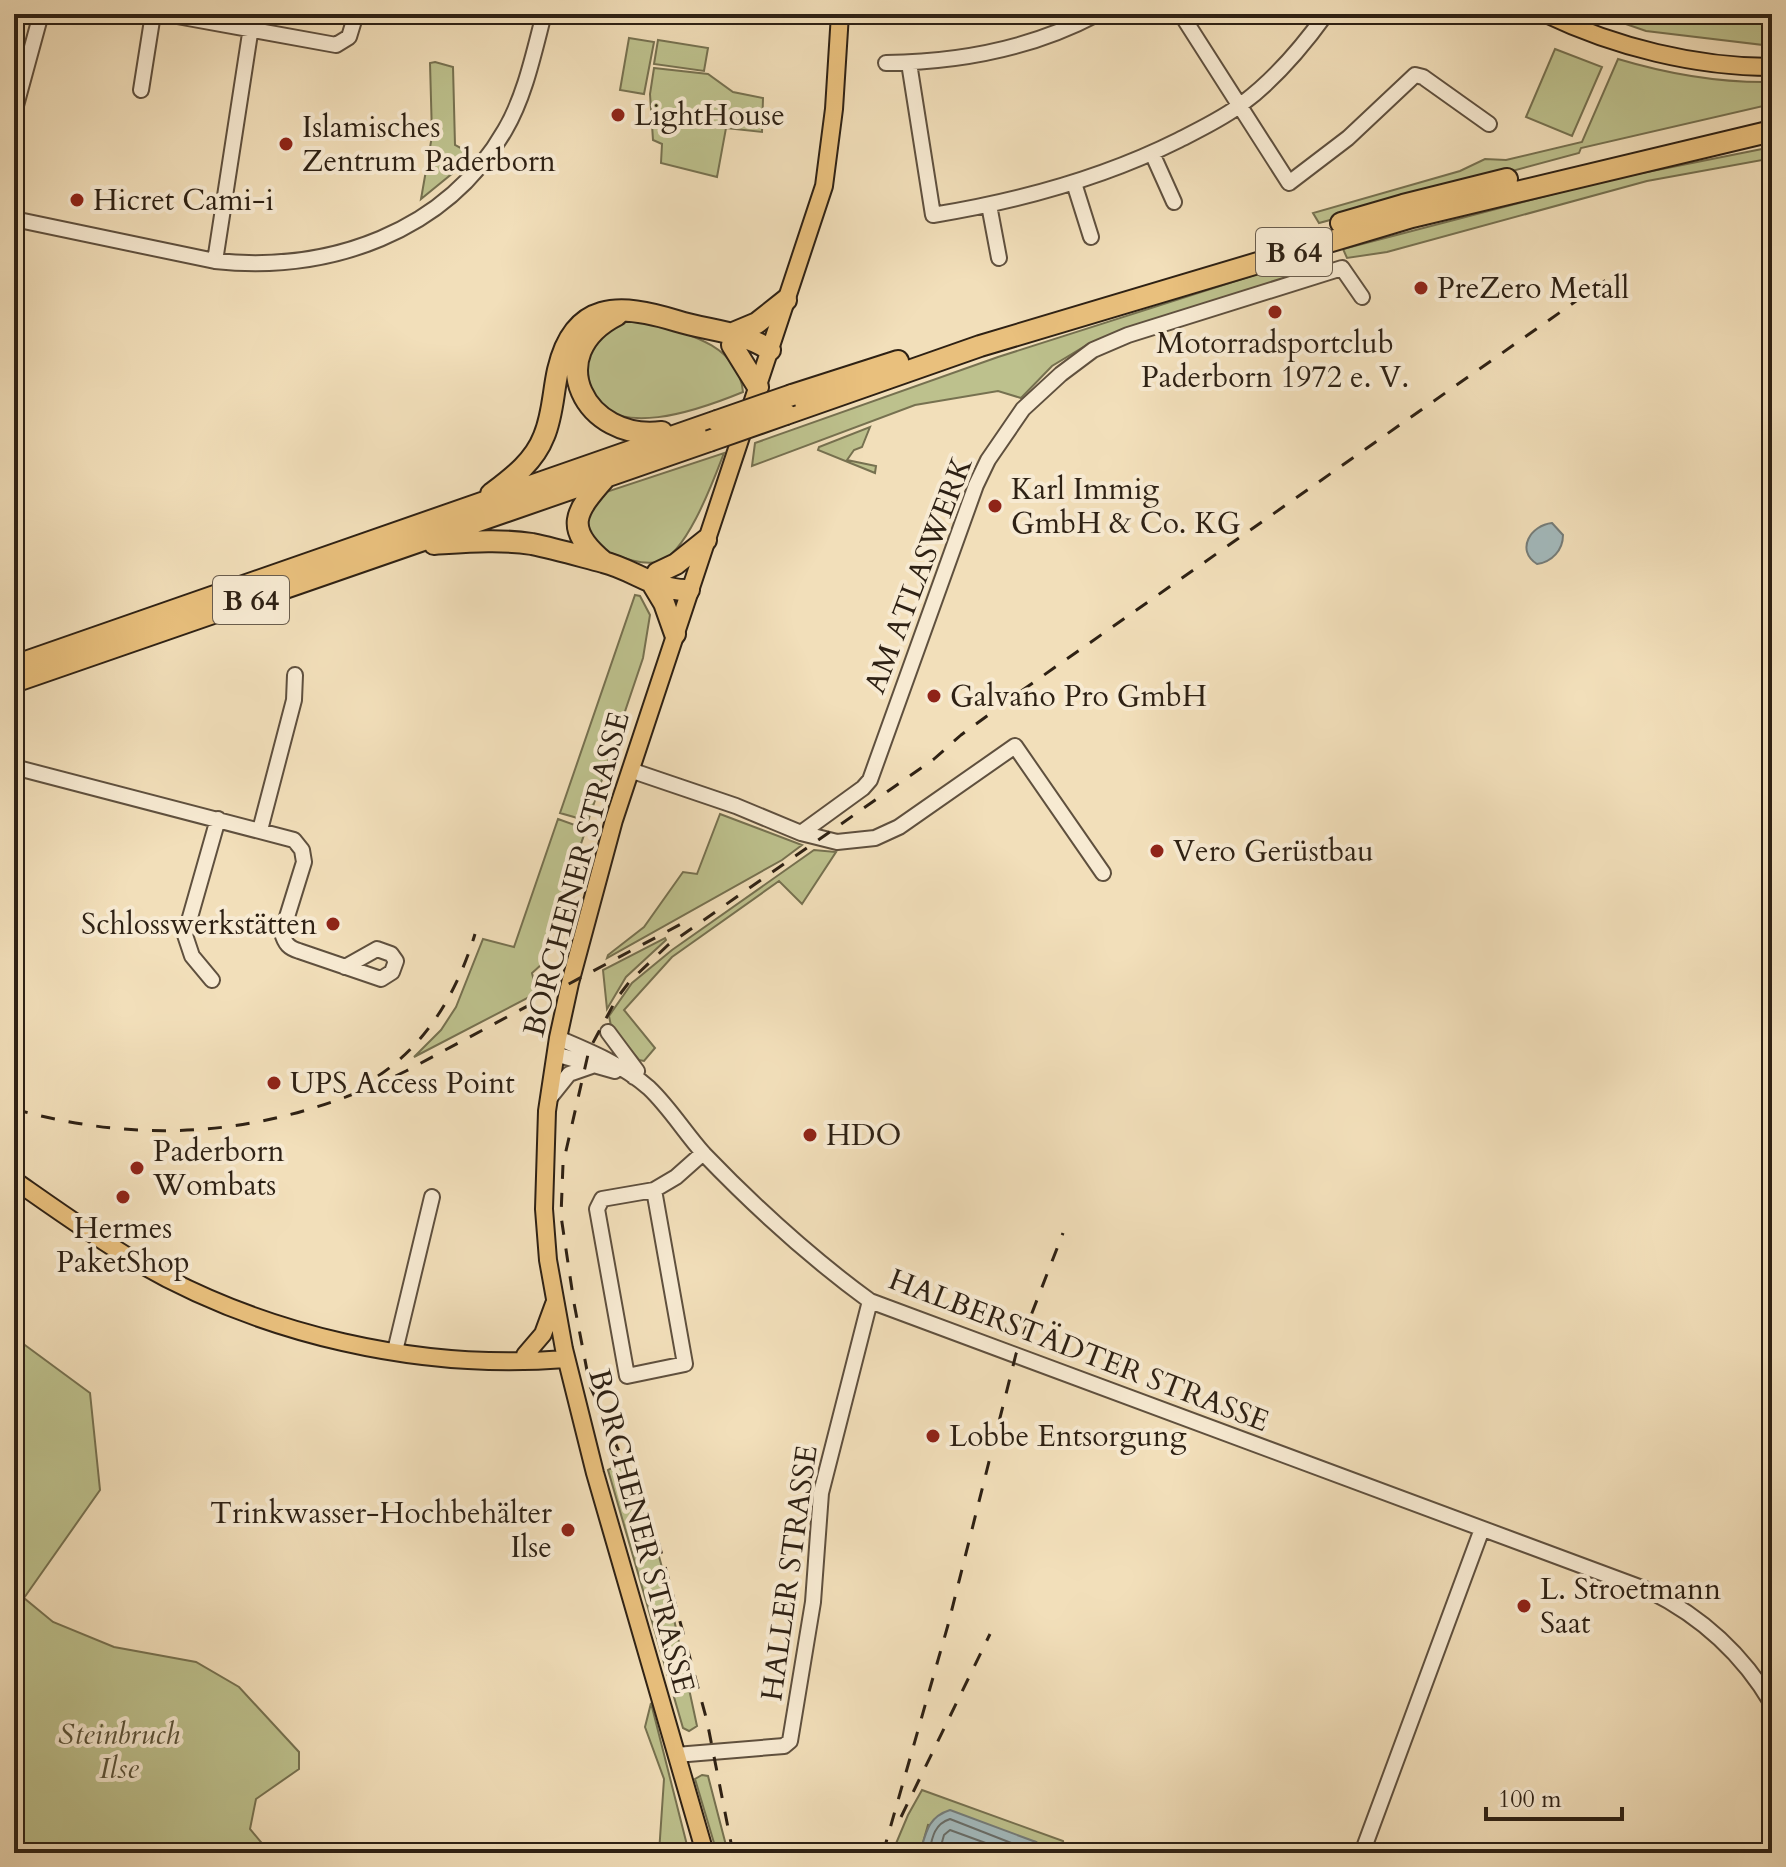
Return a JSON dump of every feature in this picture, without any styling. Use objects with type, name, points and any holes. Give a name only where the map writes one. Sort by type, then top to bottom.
[{"type":"highway","name":"B 64","points":[[14,682],[709,441],[789,405],[1030,318],[1403,205],[1772,117]]},
{"type":"highway","name":"B 64","points":[[14,666],[717,421],[789,405],[1412,217],[1772,131]]},
{"type":"highway","points":[[733,339],[786,300]]},
{"type":"highway","points":[[627,310],[599,326],[586,340],[579,355],[578,382],[590,407],[615,426],[642,435],[717,421]]},
{"type":"highway","points":[[478,504],[528,463],[543,439],[558,369],[575,330],[601,311],[651,313],[733,339],[751,339],[770,350]]},
{"type":"highway","points":[[733,339],[758,387]]},
{"type":"highway","points":[[604,562],[582,541],[576,520],[579,509],[606,477]]},
{"type":"highway","points":[[649,577],[676,564],[706,540]]},
{"type":"highway","points":[[407,546],[457,542],[529,544],[604,562],[649,577],[681,582],[689,590]]},
{"type":"highway","points":[[649,577],[664,603],[675,634]]},
{"type":"main road","points":[[1546,14],[1654,52],[1740,67],[1772,67]]},
{"type":"main road","name":"BORCHENER STRASSE","points":[[705,1853],[595,1473],[565,1354],[555,1302],[544,1209],[549,1099],[556,1046],[579,948],[630,770],[824,186],[843,19]]},
{"type":"main road","points":[[14,1180],[136,1262],[214,1300],[290,1327],[395,1351],[460,1361],[506,1361],[565,1354]]},
{"type":"main road","points":[[525,1355],[543,1334],[555,1302]]},
{"type":"main road","points":[[506,1361],[525,1355],[565,1354]]},
{"type":"street","points":[[14,113],[41,14]]},
{"type":"street","points":[[141,90],[153,14]]},
{"type":"street","points":[[166,14],[336,45],[349,37],[356,14]]},
{"type":"street","points":[[215,261],[253,14]]},
{"type":"street","points":[[14,219],[215,261],[280,264],[321,258],[369,243],[439,207],[470,181],[507,127],[532,60],[544,14]]},
{"type":"street","points":[[886,63],[987,54],[1039,39],[1097,14]]},
{"type":"street","points":[[1181,14],[1289,183],[1348,138],[1415,75],[1423,77],[1489,124]]},
{"type":"street","points":[[909,63],[933,215],[989,205],[1074,183],[1152,153],[1240,106],[1279,70],[1326,14]]},
{"type":"street","points":[[1152,153],[1174,202]]},
{"type":"street","points":[[1074,183],[1091,237]]},
{"type":"street","points":[[989,205],[999,258]]},
{"type":"street","name":"AM ATLASWERK","points":[[801,833],[870,780],[979,477],[1008,428],[1032,400],[1093,350],[1128,335],[1278,286],[1342,268],[1362,297]]},
{"type":"street","points":[[260,830],[294,700],[295,675]]},
{"type":"street","points":[[630,770],[736,806],[801,833],[837,842],[875,838],[899,827],[1015,746],[1103,873]]},
{"type":"street","points":[[14,767],[294,840],[302,850],[304,862],[282,933],[284,941],[291,949],[345,967]]},
{"type":"street","points":[[212,980],[192,956],[185,935],[218,819]]},
{"type":"street","name":"HALBERSTÄDTER STRASSE","points":[[608,1032],[637,1071],[631,1075]]},
{"type":"street","points":[[556,1046],[592,1066],[631,1075]]},
{"type":"street","name":"HALBERSTÄDTER STRASSE","points":[[556,1046],[589,1050],[631,1075],[660,1101],[703,1153],[784,1230],[870,1301],[1302,1468],[1634,1584],[1688,1612],[1733,1651],[1753,1674],[1772,1704]]},
{"type":"street","points":[[549,1099],[569,1074],[592,1066]]},
{"type":"street","points":[[654,1190],[685,1364],[627,1376],[597,1209],[602,1199],[654,1190],[676,1177],[703,1153]]},
{"type":"street","points":[[395,1351],[432,1197]]},
{"type":"street","name":"HALLER STRASSE","points":[[676,1755],[784,1746],[790,1741],[813,1602],[821,1493],[870,1301]]},
{"type":"street","points":[[1362,1853],[1482,1529]]},
{"type":"green space","points":[[1597,14],[1651,14],[1666,19],[1669,14],[1772,14],[1772,46],[1646,31]]},
{"type":"green space","points":[[629,38],[654,42],[644,94],[620,90]]},
{"type":"green space","points":[[658,40],[708,48],[704,71],[654,64]]},
{"type":"green space","points":[[1555,49],[1602,67],[1572,136],[1526,117]]},
{"type":"green space","points":[[1618,59],[1694,76],[1772,82],[1772,104],[1581,148],[1579,153],[1319,223],[1313,213],[1460,171],[1485,159],[1506,160],[1582,142]]},
{"type":"green space","points":[[430,63],[453,67],[455,145],[470,153],[459,168],[421,199],[432,136]]},
{"type":"green space","points":[[654,68],[708,74],[733,92],[763,98],[762,132],[726,128],[717,177],[661,163],[662,144],[653,140],[650,94]]},
{"type":"green space","points":[[1772,147],[1772,167],[1762,160],[1647,181],[1387,252],[1347,258],[1343,249],[1607,180]]},
{"type":"green space","points":[[1327,252],[1333,264],[1087,345],[1052,366],[1021,398],[998,391],[915,405],[752,466],[755,443],[998,357]]},
{"type":"green space","points":[[639,320],[704,341],[718,350],[739,375],[743,392],[682,413],[658,417],[635,418],[614,414],[597,404],[585,382],[591,344],[613,324]]},
{"type":"green space","points":[[870,427],[862,447],[854,450],[847,460],[876,466],[875,473],[818,450],[819,447]]},
{"type":"green space","points":[[724,453],[689,532],[668,557],[658,562],[643,562],[599,548],[586,525],[587,513],[600,494]]},
{"type":"green space","points":[[635,595],[640,596],[650,615],[643,658],[588,821],[560,813]]},
{"type":"green space","points":[[720,814],[802,845],[782,860],[607,958],[644,927],[683,872],[697,874]]},
{"type":"green space","points":[[558,819],[586,829],[542,964],[532,973],[537,993],[414,1057],[441,1030],[456,1007],[483,939],[514,947]]},
{"type":"green space","points":[[814,850],[836,852],[802,904],[779,881],[672,957],[624,1010],[655,1048],[644,1061],[639,1060],[611,1026],[609,1016],[632,983],[672,950]]},
{"type":"green space","points":[[665,938],[626,977],[607,1009],[603,970]]},
{"type":"green space","name":"Steinbruch Ilse","points":[[14,1337],[90,1393],[100,1490],[24,1598],[53,1622],[114,1647],[196,1662],[239,1687],[299,1752],[299,1769],[256,1799],[250,1829],[270,1853],[14,1853]]},
{"type":"green space","points":[[621,1463],[651,1527],[666,1582],[697,1726],[689,1731],[683,1728],[608,1470]]},
{"type":"green space","points":[[651,1703],[689,1853],[659,1853],[664,1779],[645,1727]]},
{"type":"green space","points":[[708,1776],[728,1853],[717,1853],[695,1779]]},
{"type":"green space","points":[[922,1790],[1063,1841],[1065,1853],[1049,1853],[1036,1842],[928,1825],[920,1853],[892,1853]]},
{"type":"water","points":[[1552,523],[1563,535],[1561,546],[1552,558],[1537,564],[1527,552],[1528,539],[1538,528]]},
{"type":"water","points":[[950,1810],[1036,1842],[1049,1853],[920,1853],[932,1821]]},
{"type":"railway","points":[[733,1853],[707,1721],[657,1537],[590,1386],[561,1216],[563,1164],[589,1050],[617,998],[630,981],[668,945],[934,759],[1017,694],[1606,280]]},
{"type":"railway","points":[[14,1109],[65,1121],[165,1131],[262,1121],[310,1109],[406,1071],[681,924]]},
{"type":"railway","points":[[378,1076],[412,1048],[439,1014],[460,975],[475,934]]},
{"type":"railway","points":[[883,1853],[948,1625],[1016,1354],[1063,1233]]},
{"type":"railway","points":[[901,1817],[990,1634]]},
{"type":"place","name":"LightHouse","points":[[618,115]]},
{"type":"place","name":"Islamisches Zentrum Paderborn","points":[[286,144]]},
{"type":"place","name":"Hicret Cami-i","points":[[77,200]]},
{"type":"place","name":"PreZero Metall","points":[[1421,288]]},
{"type":"place","name":"Motorradsportclub Paderborn 1972 e. V.","points":[[1275,312]]},
{"type":"place","name":"Karl Immig GmbH & Co. KG","points":[[995,506]]},
{"type":"place","name":"Galvano Pro GmbH","points":[[934,696]]},
{"type":"place","name":"Vero Gerüstbau","points":[[1157,851]]},
{"type":"place","name":"Schlosswerkstätten","points":[[333,924]]},
{"type":"place","name":"UPS Access Point","points":[[274,1083]]},
{"type":"place","name":"HDO","points":[[810,1135]]},
{"type":"place","name":"Paderborn Wombats","points":[[137,1168]]},
{"type":"place","name":"Hermes PaketShop","points":[[123,1197]]},
{"type":"place","name":"Lobbe Entsorgung","points":[[933,1436]]},
{"type":"place","name":"Trinkwasser-Hochbehälter Ilse","points":[[568,1530]]},
{"type":"place","name":"L. Stroetmann Saat","points":[[1524,1606]]}]
